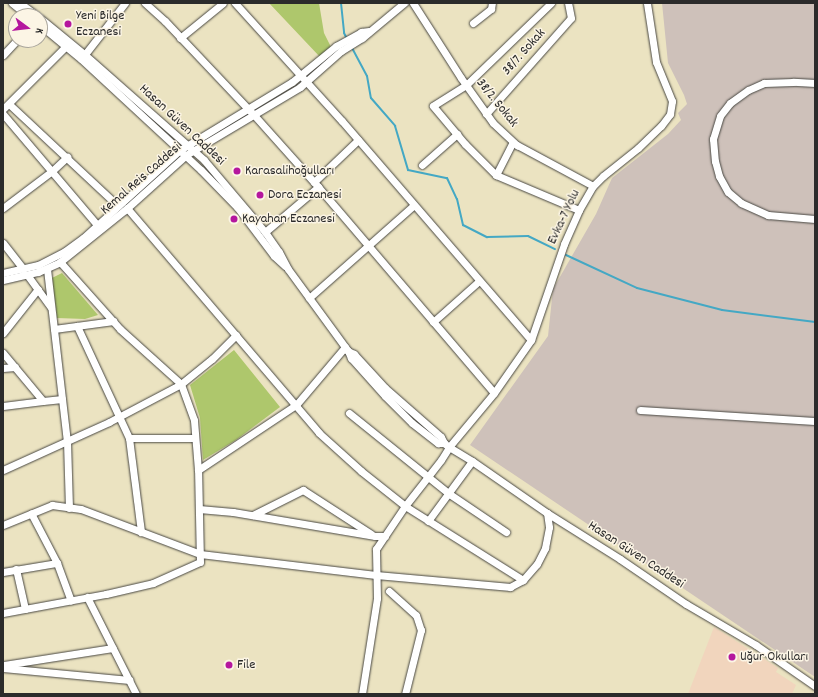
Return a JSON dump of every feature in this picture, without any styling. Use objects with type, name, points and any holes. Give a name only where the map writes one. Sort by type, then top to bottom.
[{"type":"street","points":[[83,57],[125,3]]},
{"type":"street","points":[[145,3],[254,115],[316,184],[494,393]]},
{"type":"street","points":[[180,38],[223,3]]},
{"type":"street","points":[[235,3],[358,140],[531,340]]},
{"type":"street","name":"Kemal Reis Caddesi","points":[[3,273],[26,273],[65,252],[183,152],[194,151],[254,115],[303,79],[361,32],[369,30],[404,3]]},
{"type":"street","name":"38/2. Sokak","points":[[413,3],[486,114],[513,142],[593,186]]},
{"type":"street","points":[[473,23],[491,9],[492,3]]},
{"type":"street","points":[[551,3],[466,85],[433,106],[496,175],[579,210]]},
{"type":"street","name":"38/7. Sokak","points":[[486,114],[571,18],[568,3]]},
{"type":"street","name":"Evka-7 Yolu","points":[[376,575],[376,549],[405,506],[441,460],[446,445],[494,393],[531,340],[564,244],[579,210],[593,186],[638,148],[655,132],[670,114],[672,108],[671,95],[656,62],[647,3]]},
{"type":"street","name":"Hasan Güven Caddesi","points":[[48,26],[67,44],[194,151],[227,185],[265,232],[279,252],[288,269],[347,349],[351,358],[393,405],[438,443],[446,445],[472,461],[547,514],[620,559],[686,604],[756,645],[815,686]]},
{"type":"street","name":"Hasan Güven Caddesi","points":[[48,31],[67,44]]},
{"type":"street","points":[[3,109],[10,104],[67,44]]},
{"type":"street","name":"Hasan Güven Caddesi","points":[[83,57],[183,152],[237,207],[274,256],[288,269]]},
{"type":"street","name":"Kemal Reis Caddesi","points":[[3,280],[26,273],[47,269],[60,262],[127,208],[183,152],[187,145],[303,79]]},
{"type":"street","points":[[815,83],[793,82],[764,84],[748,90],[730,103],[720,116],[713,139],[714,161],[719,176],[728,192],[741,203],[768,215],[815,219]]},
{"type":"street","points":[[10,104],[67,156],[118,206]]},
{"type":"street","points":[[3,114],[97,226]]},
{"type":"street","points":[[422,165],[457,134]]},
{"type":"street","points":[[265,232],[316,184],[358,140]]},
{"type":"street","points":[[496,175],[513,142]]},
{"type":"street","points":[[3,208],[52,171],[67,156]]},
{"type":"street","points":[[309,298],[414,206]]},
{"type":"street","points":[[127,208],[319,433],[361,471],[405,506],[523,580]]},
{"type":"street","points":[[3,243],[52,308]]},
{"type":"street","points":[[3,613],[153,583],[200,562],[198,470],[194,420],[181,384],[113,321],[60,262]]},
{"type":"street","points":[[47,269],[66,441],[69,508]]},
{"type":"street","points":[[433,322],[479,281]]},
{"type":"street","points":[[3,334],[38,289]]},
{"type":"street","points":[[54,329],[113,321]]},
{"type":"street","points":[[77,326],[129,438],[141,532]]},
{"type":"street","points":[[3,470],[120,417],[181,384],[212,359],[236,335]]},
{"type":"street","points":[[198,470],[296,405],[347,349]]},
{"type":"street","points":[[3,353],[43,402]]},
{"type":"street","points":[[3,368],[15,367]]},
{"type":"street","points":[[3,406],[62,399]]},
{"type":"street","points":[[640,410],[815,421]]},
{"type":"street","points":[[349,413],[448,493],[506,532]]},
{"type":"street","points":[[129,438],[195,438]]},
{"type":"street","points":[[428,521],[472,461]]},
{"type":"street","points":[[253,515],[303,490],[375,536]]},
{"type":"street","points":[[3,525],[52,505],[81,509],[200,554],[376,575],[510,587],[523,580],[537,564],[545,548],[549,528],[547,514]]},
{"type":"street","points":[[199,509],[253,515],[375,536],[385,536]]},
{"type":"street","points":[[31,513],[57,563],[71,600]]},
{"type":"street","points":[[3,572],[57,563]]},
{"type":"street","points":[[16,570],[25,609]]},
{"type":"street","points":[[362,694],[378,598],[376,575]]},
{"type":"street","points":[[389,591],[416,615],[421,630],[405,694]]},
{"type":"street","points":[[87,597],[136,694]]},
{"type":"street","points":[[3,667],[113,648]]},
{"type":"street","points":[[3,667],[128,680]]},
{"type":"shaded area","points":[[662,3],[815,3],[815,677],[470,445],[548,336],[553,289],[596,214],[612,178],[668,134],[681,120],[678,113],[687,104],[668,63]]},
{"type":"shaded area","name":"Uğur Okulları","points":[[714,627],[778,668],[776,672],[796,685],[792,694],[688,694]]},
{"type":"green space","points":[[269,3],[319,3],[324,33],[331,47],[320,57]]},
{"type":"green space","points":[[62,273],[98,315],[85,319],[57,318],[52,278]]},
{"type":"green space","points":[[234,350],[280,407],[236,440],[203,460],[200,418],[190,385]]},
{"type":"waterway","points":[[341,3],[344,33],[347,39]]},
{"type":"waterway","points":[[351,46],[367,76],[371,98],[395,126],[408,170],[447,178],[457,199],[463,225],[487,237],[528,236],[555,249]]},
{"type":"waterway","points":[[566,255],[637,288],[722,310],[815,322]]},
{"type":"place","name":"Yeni Bilge Eczanesi","points":[[68,24]]},
{"type":"place","name":"Karasalihoğulları","points":[[237,171]]},
{"type":"place","name":"Dora Eczanesi","points":[[260,195]]},
{"type":"place","name":"Kayahan Eczanesi","points":[[234,219]]},
{"type":"place","name":"Uğur Okulları","points":[[732,657]]},
{"type":"place","name":"File","points":[[229,665]]}]
